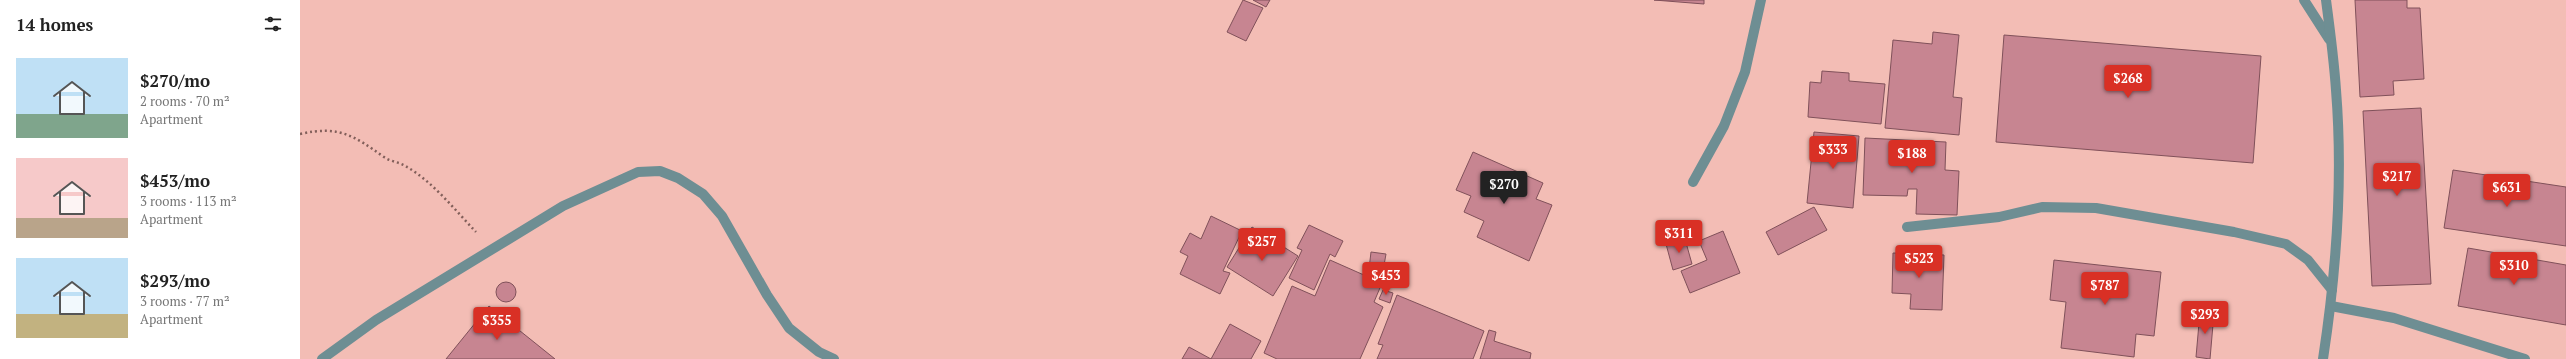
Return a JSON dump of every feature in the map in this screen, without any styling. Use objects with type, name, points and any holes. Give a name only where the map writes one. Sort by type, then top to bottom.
[{"type":"street","points":[[1693,182],[1724,126],[1746,72],[1761,0]]},
{"type":"street","points":[[2304,0],[2331,43]]},
{"type":"street","points":[[2323,359],[2331,306],[2338,194],[2336,92],[2326,0]]},
{"type":"street","points":[[322,359],[376,320],[563,206],[638,172],[660,171],[678,178],[703,194],[722,216],[788,328],[819,352],[834,359]]},
{"type":"street","points":[[1907,227],[1999,217],[2042,207],[2096,208],[2234,232],[2286,244],[2308,260],[2332,290]]},
{"type":"street","points":[[2331,306],[2394,318],[2525,359]]},
{"type":"path","points":[[300,134],[345,132],[367,143],[385,158],[406,166],[448,204],[492,249]]},
{"type":"building","points":[[1243,0],[1263,8],[1246,41],[1227,32]]},
{"type":"building","points":[[1253,0],[1270,0],[1266,7]]},
{"type":"building","points":[[1654,0],[1704,0],[1704,4]]},
{"type":"building","points":[[2355,0],[2407,0],[2407,8],[2420,8],[2424,79],[2393,81],[2394,95],[2360,97]]},
{"type":"building","points":[[1933,32],[1959,35],[1953,97],[1962,98],[1959,135],[1885,128],[1893,40],[1932,44]]},
{"type":"building","points":[[2004,35],[2261,56],[2253,163],[1996,142]]},
{"type":"building","points":[[1822,71],[1849,73],[1849,81],[1885,84],[1881,124],[1808,117],[1810,82],[1821,83]]},
{"type":"building","points":[[2421,108],[2431,284],[2372,286],[2363,111]]},
{"type":"building","points":[[1814,132],[1859,136],[1853,208],[1807,203]]},
{"type":"building","points":[[1865,138],[1946,142],[1945,170],[1959,171],[1957,215],[1916,214],[1917,189],[1908,189],[1907,196],[1863,195]]},
{"type":"building","points":[[1473,152],[1543,183],[1536,199],[1552,205],[1529,261],[1477,237],[1484,221],[1464,212],[1471,196],[1456,190]]},
{"type":"building","points":[[2453,170],[2566,187],[2566,246],[2444,228]]},
{"type":"building","points":[[1814,207],[1827,230],[1778,255],[1766,232]]},
{"type":"building","points":[[1211,216],[1242,231],[1223,271],[1230,273],[1220,294],[1180,274],[1188,256],[1180,252],[1190,233],[1201,239]]},
{"type":"building","points":[[1309,225],[1343,241],[1335,257],[1330,254],[1314,290],[1289,278],[1302,250],[1297,248]]},
{"type":"building","points":[[1252,227],[1298,256],[1273,296],[1227,267]]},
{"type":"building","points":[[1723,231],[1740,273],[1690,293],[1681,271],[1707,260],[1699,241]]},
{"type":"building","points":[[1685,239],[1692,264],[1673,270],[1666,244]]},
{"type":"building","points":[[2468,248],[2566,265],[2566,325],[2458,306]]},
{"type":"building","points":[[1371,252],[1386,254],[1383,271],[1369,269]]},
{"type":"building","points":[[1893,253],[1944,255],[1942,310],[1910,309],[1911,294],[1892,293]]},
{"type":"building","points":[[1330,260],[1382,283],[1374,302],[1383,307],[1360,359],[1277,359],[1264,353],[1292,286],[1315,296]]},
{"type":"building","points":[[2054,260],[2161,272],[2154,336],[2136,334],[2134,357],[2061,348],[2066,302],[2050,300]]},
{"type":"building","points":[[502,282],[510,282],[516,288],[516,296],[510,302],[502,302],[496,296],[496,288]]},
{"type":"building","points":[[1383,290],[1393,293],[1390,303],[1379,299]]},
{"type":"building","points":[[1397,295],[1484,331],[1473,359],[1377,359],[1383,345],[1378,344]]},
{"type":"building","points":[[489,306],[555,359],[446,359]]},
{"type":"building","points":[[2200,312],[2214,313],[2210,359],[2196,357]]},
{"type":"building","points":[[1230,324],[1261,341],[1251,359],[1211,359]]},
{"type":"building","points":[[1489,330],[1496,332],[1494,341],[1531,353],[1530,359],[1480,359]]},
{"type":"building","points":[[1189,347],[1211,359],[1182,359]]}]
